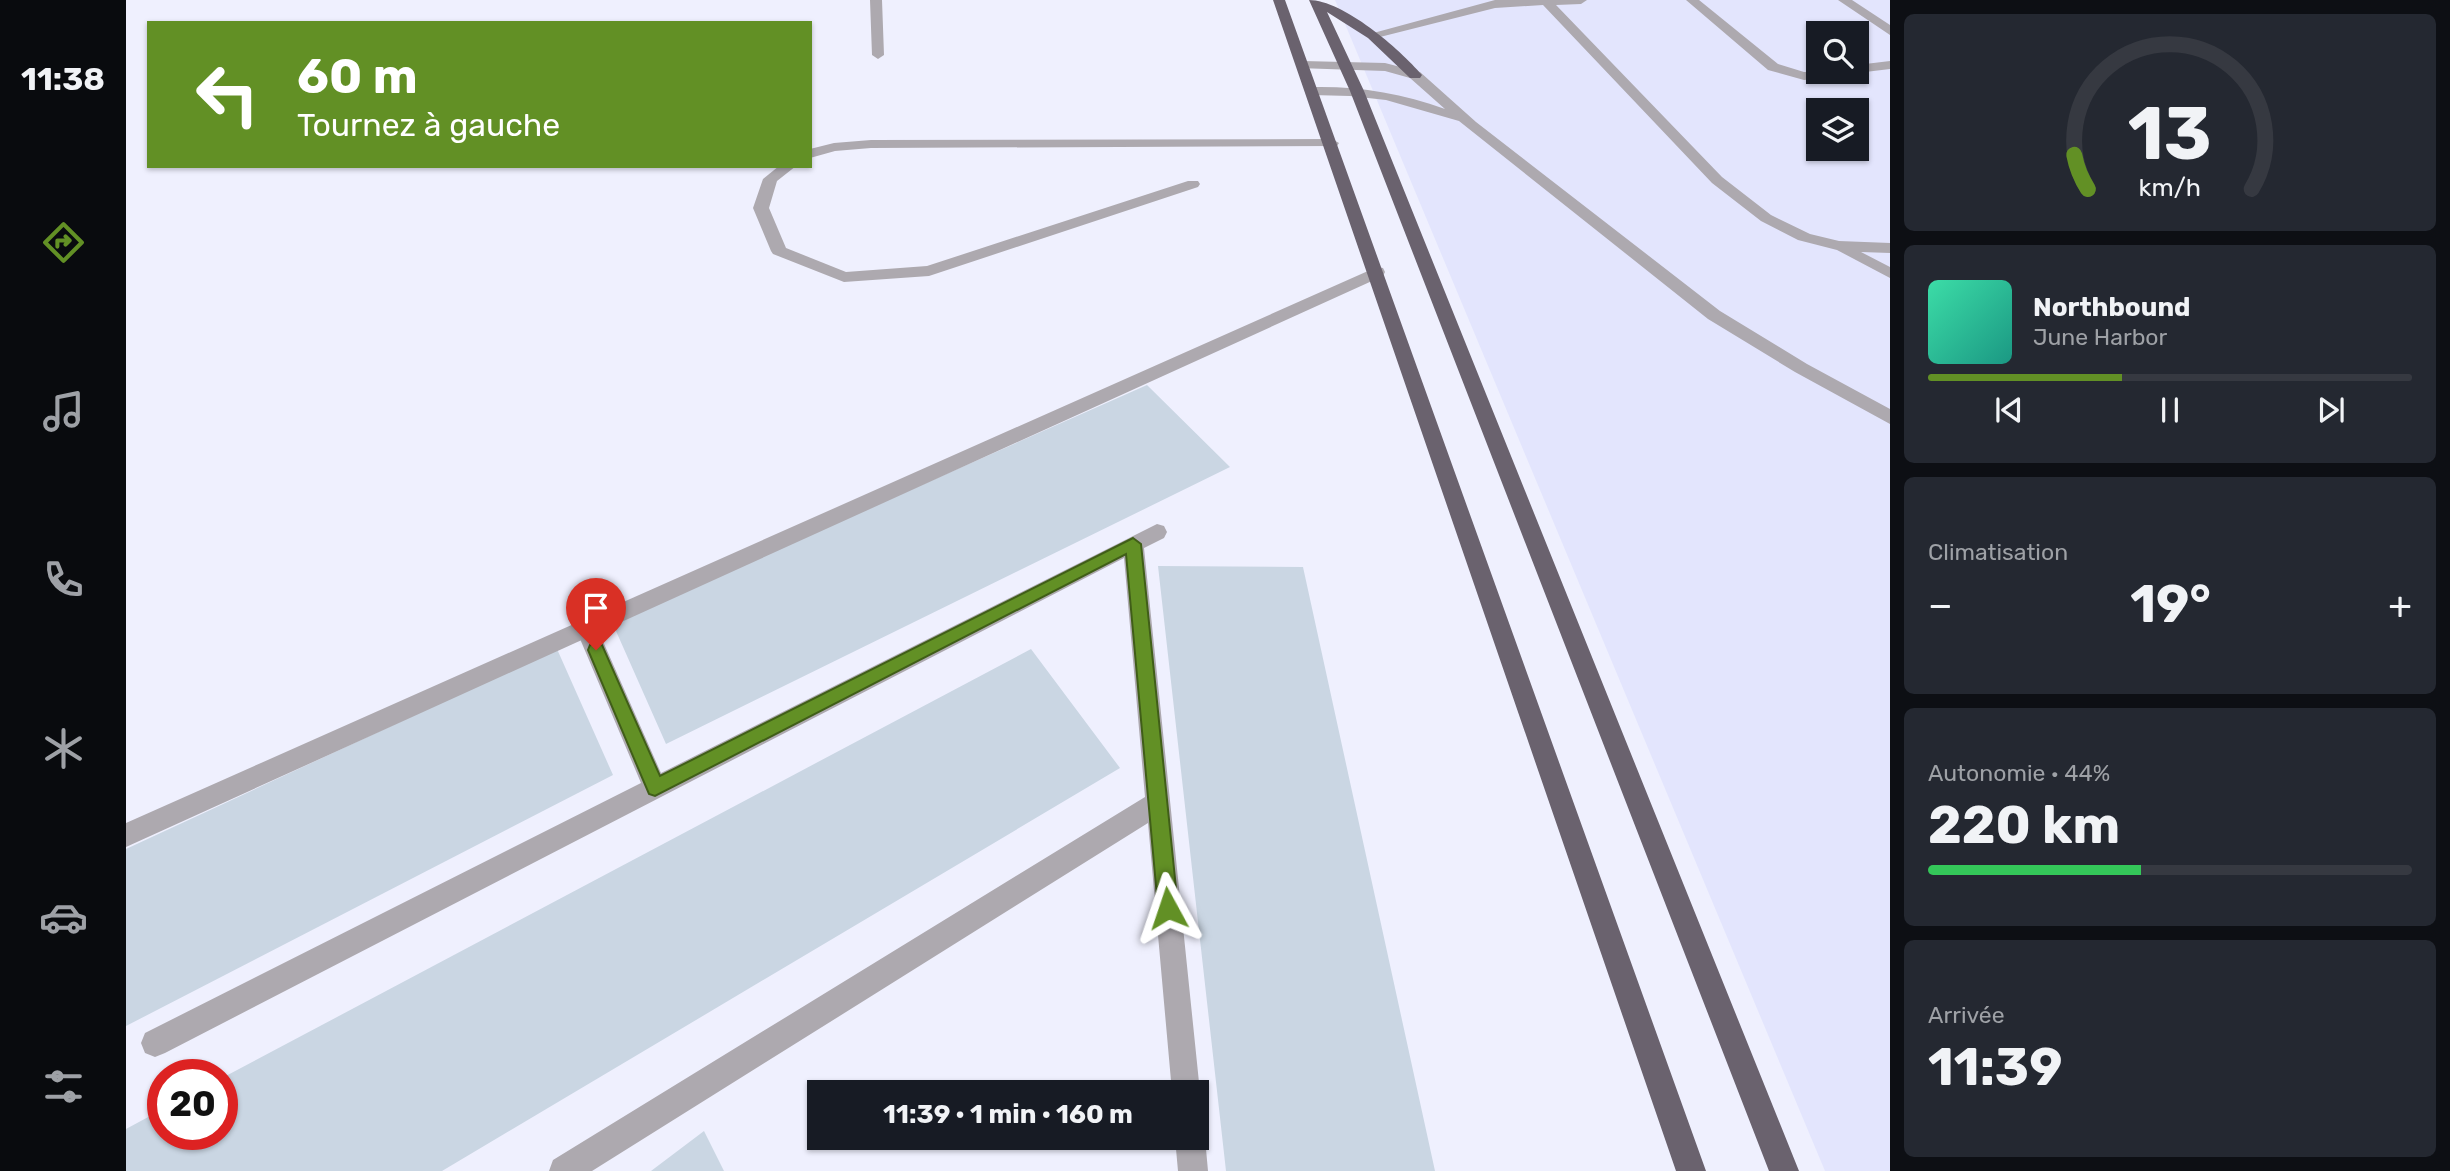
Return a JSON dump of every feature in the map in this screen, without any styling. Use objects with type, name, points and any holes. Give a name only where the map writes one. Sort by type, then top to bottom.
[{"type":"highway","points":[[1279,0],[1332,143],[1691,1171]]},
{"type":"highway","points":[[1315,0],[1373,36],[1415,75]]},
{"type":"highway","points":[[1315,0],[1357,91],[1784,1171]]},
{"type":"street","points":[[876,0],[878,55]]},
{"type":"street","points":[[1373,36],[1495,4],[1581,0]]},
{"type":"street","points":[[1692,0],[1773,67],[1806,76]]},
{"type":"street","points":[[1844,0],[1890,31]]},
{"type":"street","points":[[1546,1],[1717,180],[1766,218],[1804,237],[1839,246],[1890,248]]},
{"type":"street","points":[[1303,65],[1385,68],[1415,75],[1471,125],[1714,315],[1801,368],[1890,417]]},
{"type":"street","points":[[1869,68],[1890,65]]},
{"type":"street","points":[[1312,91],[1383,94],[1421,103],[1471,125]]},
{"type":"street","points":[[812,153],[834,147],[871,144],[1332,143]]},
{"type":"street","points":[[786,168],[771,179],[761,208],[779,251],[844,276],[929,271],[1193,184]]},
{"type":"street","points":[[1839,246],[1890,273]]},
{"type":"street","points":[[126,835],[1377,272]]},
{"type":"street","points":[[155,1043],[1157,532]]},
{"type":"street","points":[[1133,544],[1185,1080]]},
{"type":"street","points":[[586,628],[655,788]]},
{"type":"street","points":[[564,1171],[1158,803]]},
{"type":"street","points":[[1191,1150],[1194,1171]]},
{"type":"shaded area","points":[[1335,0],[1890,0],[1890,1171],[1825,1171]]},
{"type":"building","points":[[1147,385],[1230,467],[666,744],[612,622]]},
{"type":"building","points":[[1158,566],[1303,567],[1435,1171],[1226,1171]]},
{"type":"building","points":[[557,649],[613,775],[126,1026],[126,849]]},
{"type":"building","points":[[1031,649],[1120,768],[442,1171],[126,1171],[126,1129],[147,1118],[147,1150],[238,1150],[238,1070]]},
{"type":"building","points":[[704,1131],[724,1171],[651,1171]]},
{"type":"route","points":[[596,650],[655,788],[1133,544],[1168,908]]}]
